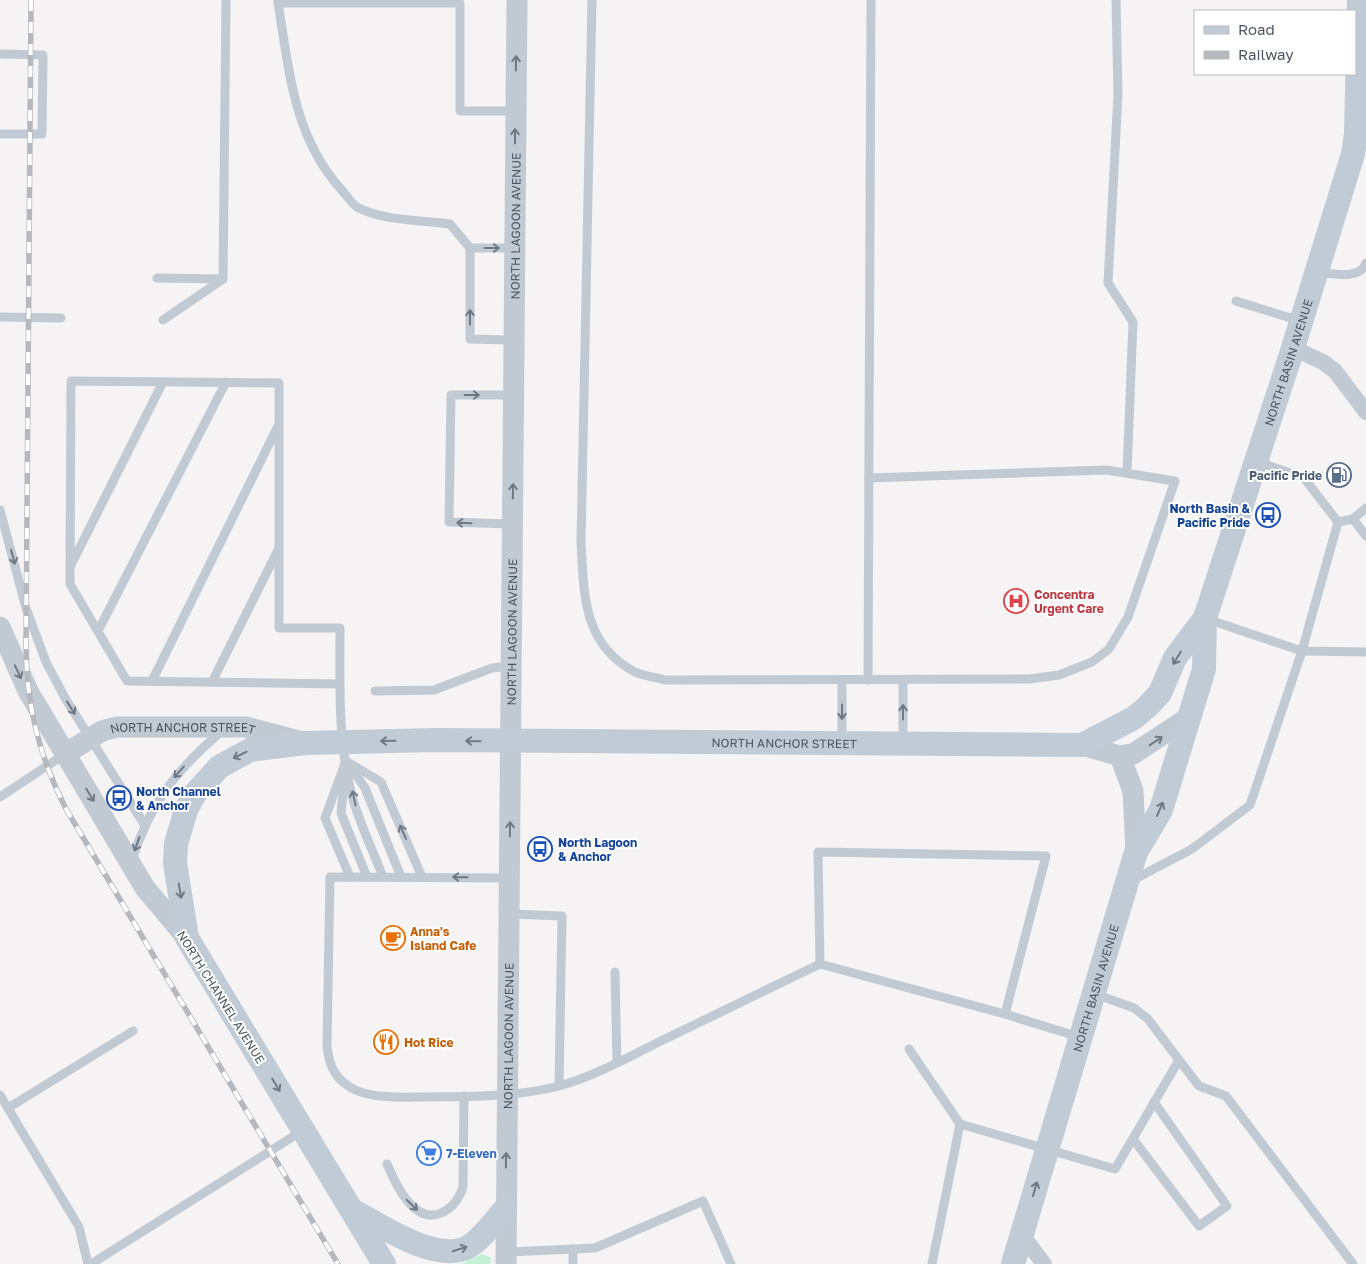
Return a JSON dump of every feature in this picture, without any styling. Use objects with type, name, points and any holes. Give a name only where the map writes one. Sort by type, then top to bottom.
[{"type":"main road","name":"NORTH BASIN AVENUE","points":[[1013,1264],[1092,994],[1136,852],[1160,810],[1204,669],[1205,618],[1293,348],[1354,145],[1359,0]]},
{"type":"main road","name":"NORTH ANCHOR STREET","points":[[188,938],[175,863],[180,826],[194,795],[219,767],[235,757],[265,747],[305,743],[345,752],[510,741],[1082,745],[1134,718],[1148,706],[1160,693],[1176,658],[1205,618]]},
{"type":"main road","name":"NORTH CHANNEL AVENUE","points":[[188,938],[384,1264]]},
{"type":"main road","points":[[352,1210],[415,1243],[444,1253],[457,1252],[468,1247],[505,1209]]},
{"type":"street","name":"NORTH LAGOON AVENUE","points":[[506,1258],[517,0]]},
{"type":"street","points":[[1293,348],[1323,362],[1335,371],[1366,412]]},
{"type":"street","name":"NORTH CHANNEL AVENUE","points":[[0,627],[23,683],[130,864],[145,888],[188,938]]},
{"type":"street","points":[[1082,745],[1120,756],[1139,752],[1188,718]]},
{"type":"street","name":"NORTH ANCHOR STREET","points":[[65,754],[107,729],[117,727],[246,727],[305,743]]},
{"type":"street","points":[[1120,756],[1133,791],[1136,852]]},
{"type":"street","points":[[1022,1236],[1044,1264]]},
{"type":"lane","points":[[223,279],[226,0]]},
{"type":"lane","points":[[592,0],[581,542],[584,602],[595,634],[618,660],[636,673],[665,680],[1029,679],[1059,675],[1092,662],[1109,649],[1128,617],[1175,481],[1106,470],[870,478]]},
{"type":"lane","points":[[868,680],[872,0]]},
{"type":"lane","points":[[1116,0],[1118,94],[1108,283],[1133,322],[1126,472]]},
{"type":"lane","points":[[514,340],[470,340],[470,248],[450,224],[379,215],[356,206],[334,181],[307,137],[296,107],[278,1],[460,3],[460,111],[516,111]]},
{"type":"lane","points":[[0,54],[43,56],[42,134],[0,134]]},
{"type":"lane","points":[[470,248],[514,248]]},
{"type":"lane","points":[[1316,272],[1354,275],[1365,267],[1366,263]]},
{"type":"lane","points":[[157,278],[223,279]]},
{"type":"lane","points":[[163,320],[223,279]]},
{"type":"lane","points":[[1236,301],[1301,322]]},
{"type":"lane","points":[[0,317],[61,318]]},
{"type":"lane","points":[[340,684],[127,681],[70,584],[71,381],[280,383],[279,628],[340,628],[340,684],[340,718],[345,752],[356,808],[383,877]]},
{"type":"lane","points":[[70,568],[163,382]]},
{"type":"lane","points":[[98,631],[226,382]]},
{"type":"lane","points":[[512,524],[449,522],[451,395],[514,396]]},
{"type":"lane","points":[[152,681],[279,424]]},
{"type":"lane","points":[[1256,461],[1304,478],[1338,522]]},
{"type":"lane","points":[[1338,522],[1353,518],[1366,508]]},
{"type":"lane","points":[[0,510],[26,608],[38,644],[62,692],[144,824]]},
{"type":"lane","points":[[1353,518],[1366,536]]},
{"type":"lane","points":[[1126,884],[1192,849],[1250,805],[1302,651],[1338,522]]},
{"type":"lane","points":[[212,682],[279,547]]},
{"type":"lane","points":[[1205,618],[1302,651],[1366,652]]},
{"type":"lane","points":[[375,691],[434,690],[492,668],[511,666]]},
{"type":"lane","points":[[842,680],[842,744]]},
{"type":"lane","points":[[902,744],[903,680]]},
{"type":"lane","points":[[130,864],[144,824],[171,781],[204,747],[227,727]]},
{"type":"lane","points":[[345,752],[341,813],[367,877]]},
{"type":"lane","points":[[345,752],[365,788],[401,877]]},
{"type":"lane","points":[[345,752],[381,782],[422,877]]},
{"type":"lane","points":[[345,752],[325,818],[350,877]]},
{"type":"lane","points":[[0,797],[65,754]]},
{"type":"lane","points":[[820,964],[818,852],[1046,856],[1005,1014]]},
{"type":"lane","points":[[509,878],[330,877],[328,1058],[339,1078],[359,1093],[385,1097],[507,1095],[559,1086],[616,1063],[820,964],[1005,1014],[1080,1037]]},
{"type":"lane","points":[[509,914],[562,916],[559,1086]]},
{"type":"lane","points":[[615,972],[616,1063]]},
{"type":"lane","points":[[1092,994],[1134,1008],[1148,1019],[1199,1086],[1226,1096],[1353,1264]]},
{"type":"lane","points":[[8,1108],[133,1031]]},
{"type":"lane","points":[[909,1049],[960,1124],[1115,1169],[1179,1060]]},
{"type":"lane","points":[[0,1095],[79,1227],[90,1264],[303,1131]]},
{"type":"lane","points":[[387,1164],[406,1199],[417,1210],[433,1214],[449,1209],[458,1199],[463,1187],[464,1096]]},
{"type":"lane","points":[[1133,1139],[1200,1226],[1227,1206],[1154,1102]]},
{"type":"lane","points":[[932,1264],[960,1124]]},
{"type":"lane","points":[[506,1258],[595,1248],[703,1201],[730,1264]]},
{"type":"lane","points":[[573,1249],[573,1264]]},
{"type":"green space","points":[[482,1254],[491,1258],[490,1264],[461,1264]]},
{"type":"railway","points":[[31,0],[26,644],[28,688],[36,729],[48,769],[66,809],[338,1264]]},
{"type":"place","name":"Pacific Pride","points":[[1339,475]]},
{"type":"place","name":"North Basin & Pacific Pride","points":[[1268,515]]},
{"type":"place","name":"Concentra Urgent Care","points":[[1016,601]]},
{"type":"place","name":"North Channel & Anchor","points":[[119,798]]},
{"type":"place","name":"North Lagoon & Anchor","points":[[540,849]]},
{"type":"place","name":"Anna's Island Cafe","points":[[393,938]]},
{"type":"place","name":"Hot Rice","points":[[386,1042]]},
{"type":"place","name":"7-Eleven","points":[[429,1153]]}]
